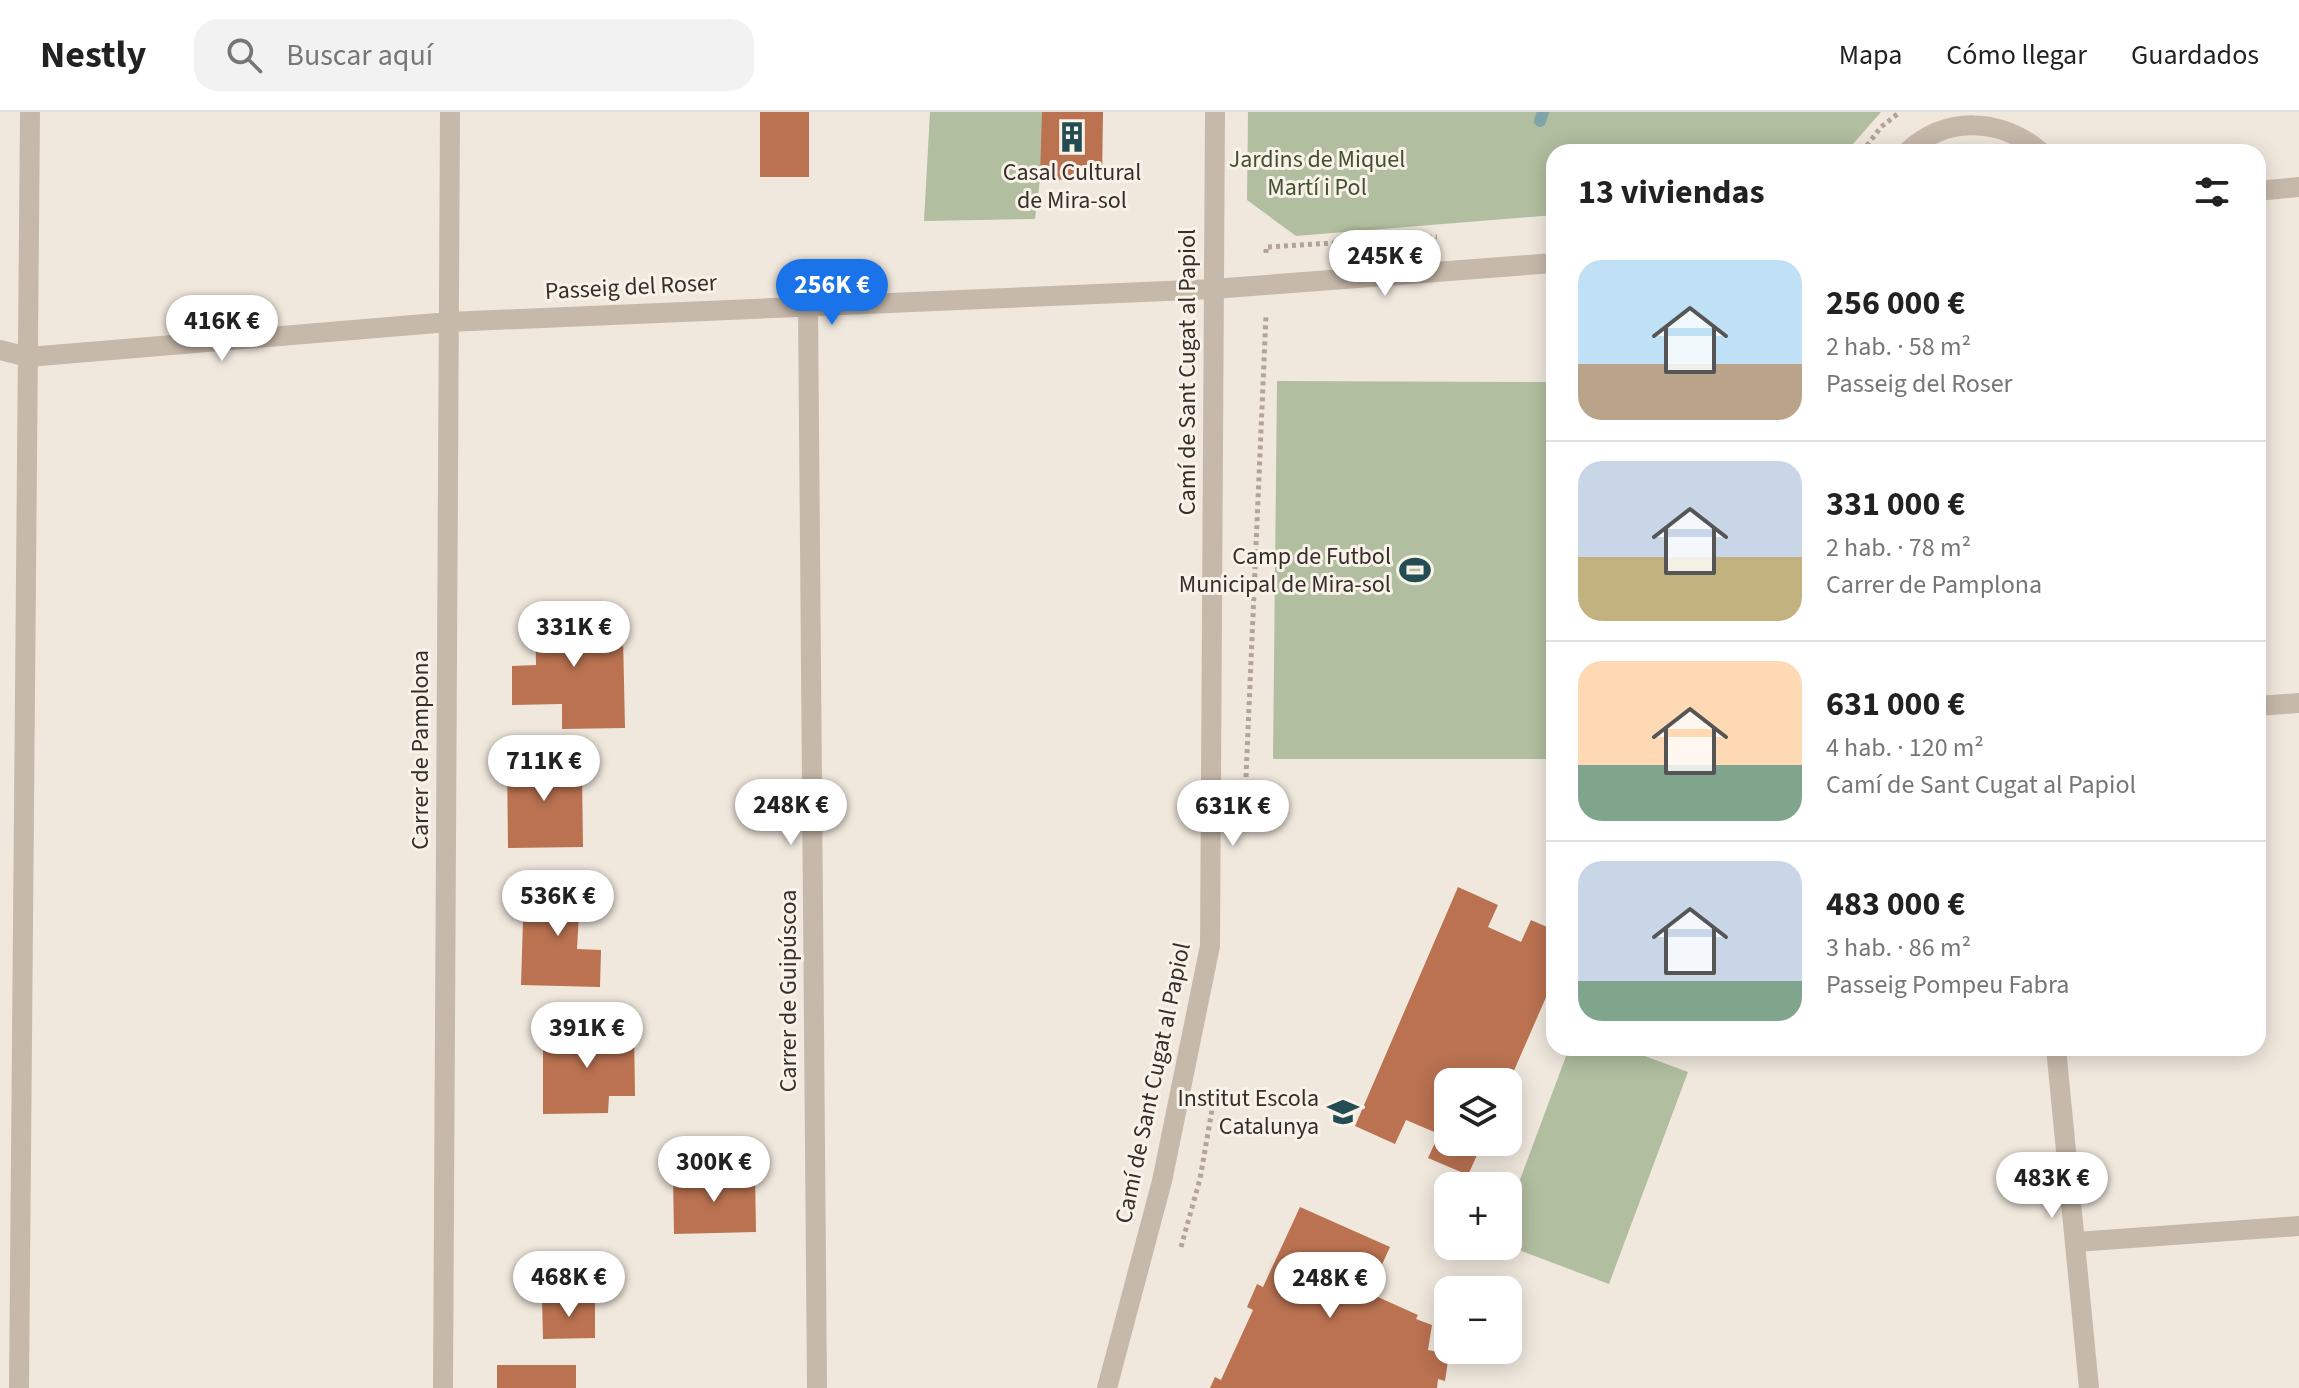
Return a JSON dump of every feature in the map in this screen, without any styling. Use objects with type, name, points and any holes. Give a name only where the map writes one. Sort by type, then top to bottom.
[{"type":"street","points":[[19,1388],[30,112]]},
{"type":"street","name":"Carrer de Pamplona","points":[[443,1388],[450,112]]},
{"type":"street","name":"Camí de Sant Cugat al Papiol","points":[[1107,1388],[1162,1181],[1210,946],[1215,112]]},
{"type":"street","points":[[1916,144],[1970,118],[1999,127],[2031,144]]},
{"type":"street","points":[[2266,190],[2299,187]]},
{"type":"street","name":"Passeig del Roser","points":[[0,350],[28,357],[449,322],[1213,289],[1546,264]]},
{"type":"street","name":"Carrer de Guipúscoa","points":[[808,306],[817,1388]]},
{"type":"street","points":[[2266,705],[2299,703]]},
{"type":"street","points":[[2057,1056],[2089,1388]]},
{"type":"street","points":[[2076,1242],[2299,1226]]},
{"type":"path","points":[[1868,144],[1881,127],[1900,112]]},
{"type":"path","points":[[1246,782],[1267,285],[1266,247],[1448,236]]},
{"type":"path","points":[[1179,1254],[1200,1179],[1214,1100]]},
{"type":"green space","points":[[930,112],[1042,112],[1042,163],[1035,219],[924,221]]},
{"type":"green space","name":"Jardins de Miquel Martí i Pol","points":[[1248,112],[1881,112],[1853,144],[1546,144],[1546,216],[1296,236],[1247,200]]},
{"type":"green space","name":"Camp de Futbol Municipal de Mira-sol","points":[[1277,381],[1546,382],[1546,759],[1273,759]]},
{"type":"green space","points":[[1566,1056],[1645,1056],[1688,1072],[1609,1284],[1522,1251],[1522,1174]]},
{"type":"building","points":[[760,112],[809,112],[809,177],[760,177]]},
{"type":"building","name":"Casal Cultural de Mira-sol","points":[[1042,112],[1103,112],[1102,181],[1040,179]]},
{"type":"building","points":[[594,602],[595,638],[623,637],[625,728],[562,729],[562,704],[512,705],[512,666],[536,665],[535,603]]},
{"type":"building","points":[[565,754],[566,774],[582,774],[583,847],[508,848],[507,755]]},
{"type":"building","points":[[524,887],[600,890],[599,914],[579,913],[577,949],[601,950],[600,987],[521,985]]},
{"type":"building","points":[[1458,887],[1498,905],[1488,927],[1521,942],[1531,920],[1546,927],[1546,997],[1515,1068],[1434,1068],[1434,1132],[1406,1120],[1395,1144],[1355,1126]]},
{"type":"building","points":[[634,1030],[635,1096],[609,1096],[608,1113],[543,1114],[543,1032]]},
{"type":"building","points":[[1434,1145],[1434,1156],[1477,1156],[1469,1172],[1461,1172],[1428,1158]]},
{"type":"building","points":[[755,1174],[756,1232],[674,1234],[673,1175]]},
{"type":"building","points":[[1300,1207],[1390,1247],[1369,1293],[1418,1315],[1416,1319],[1432,1325],[1428,1350],[1434,1351],[1434,1364],[1448,1364],[1445,1381],[1438,1379],[1437,1388],[1210,1388],[1215,1377],[1221,1380],[1253,1310],[1247,1307],[1257,1284],[1263,1287]]},
{"type":"building","points":[[542,1299],[595,1299],[595,1338],[543,1339]]},
{"type":"building","points":[[497,1365],[576,1365],[576,1388],[497,1388]]},
{"type":"waterway","points":[[1540,121],[1543,112]]},
{"type":"place","name":"Casal Cultural de Mira-sol","points":[[1072,137]]},
{"type":"place","name":"Camp de Futbol Municipal de Mira-sol","points":[[1415,570]]},
{"type":"place","name":"Institut Escola Catalunya","points":[[1343,1112]]}]
